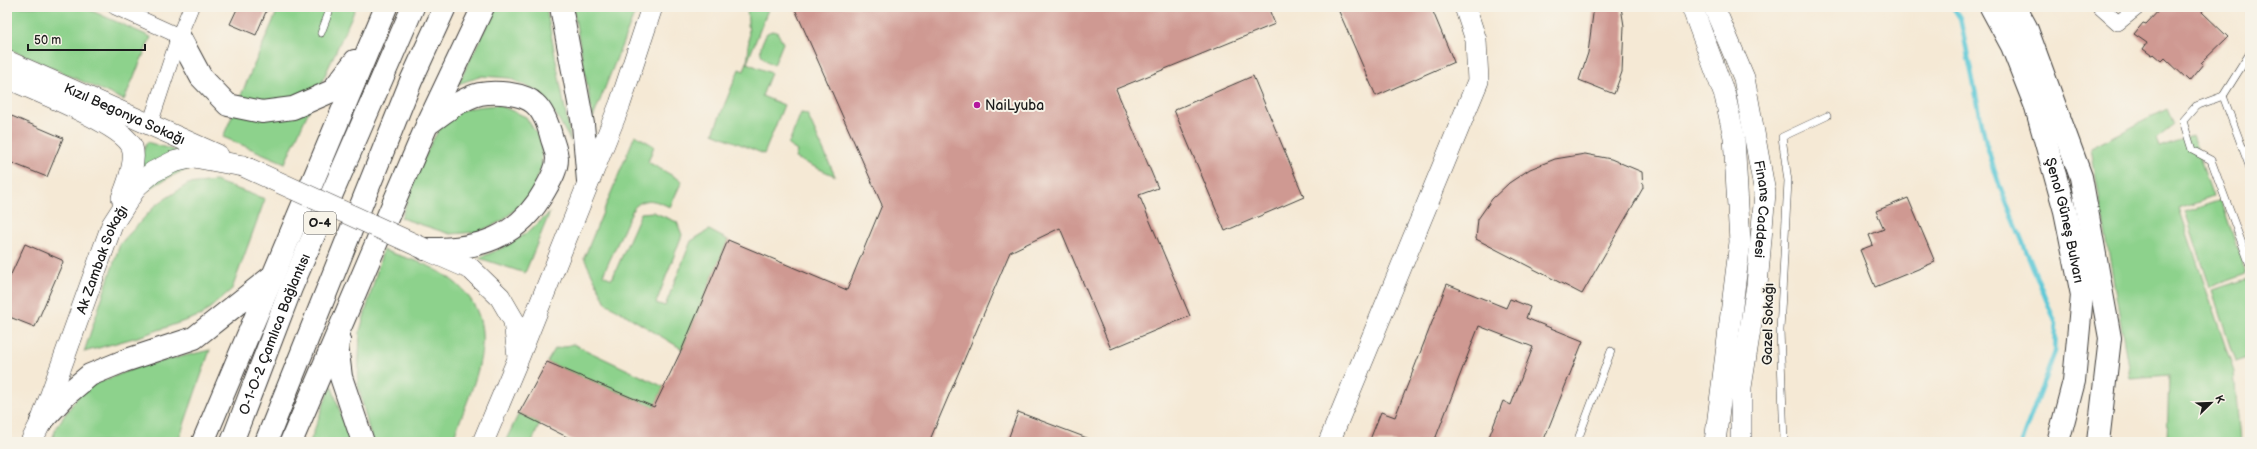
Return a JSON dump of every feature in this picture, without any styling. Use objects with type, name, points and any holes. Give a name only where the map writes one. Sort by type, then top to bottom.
[{"type":"main road","points":[[203,442],[386,7]]},
{"type":"main road","name":"O-1-O-2 Çamlıca Bağlantısı","points":[[232,442],[291,288],[413,7]]},
{"type":"main road","name":"O-4","points":[[266,442],[412,81],[445,7]]},
{"type":"main road","points":[[291,442],[346,318],[427,125],[483,7]]},
{"type":"main road","points":[[561,7],[584,124],[588,181]]},
{"type":"main road","points":[[482,442],[518,359],[620,104],[652,7]]},
{"type":"main road","points":[[1329,442],[1478,81],[1476,40],[1465,7]]},
{"type":"main road","name":"Finans Caddesi","points":[[1692,7],[1724,96],[1734,137],[1740,242],[1715,442]]},
{"type":"main road","name":"Finans Caddesi","points":[[1714,7],[1744,78],[1765,193],[1757,285],[1741,387],[1741,442]]},
{"type":"main road","points":[[1991,7],[2012,46],[2017,84],[2052,192],[2055,213],[2061,221],[2067,221],[2078,214],[2085,201]]},
{"type":"main road","name":"Şenol Güneş Bulvarı","points":[[2015,7],[2026,27],[2081,177],[2110,338],[2098,442]]},
{"type":"main road","points":[[179,36],[201,77],[228,105],[262,112],[293,108],[332,91],[374,37]]},
{"type":"main road","name":"Kızıl Begonya Sokağı","points":[[7,61],[243,166]]},
{"type":"main road","name":"Kızıl Begonya Sokağı","points":[[7,78],[118,131],[132,147],[132,171],[112,225]]},
{"type":"main road","points":[[425,249],[454,250],[477,245],[519,224],[535,209],[552,176],[557,159],[548,124],[535,103],[508,92],[480,94],[457,104],[427,125]]},
{"type":"main road","name":"Ak Zambak Sokağı","points":[[31,442],[41,422],[112,225],[136,186],[153,172],[173,162],[194,157],[243,166]]},
{"type":"main road","points":[[243,166],[471,269],[500,297],[514,321],[518,359]]},
{"type":"main road","name":"Şenol Güneş Bulvarı","points":[[2058,442],[2074,381],[2082,295],[2067,221]]},
{"type":"main road","points":[[41,422],[66,395],[90,375],[124,361],[194,338],[272,276]]},
{"type":"main road","points":[[346,318],[337,345],[341,377],[363,442]]},
{"type":"street","points":[[115,7],[179,36]]},
{"type":"street","points":[[150,124],[179,36],[191,7]]},
{"type":"street","points":[[2100,7],[2118,23],[2138,7]]},
{"type":"lane","points":[[321,33],[331,7]]},
{"type":"lane","points":[[2250,52],[2223,96],[2196,106],[2183,121],[2192,150],[2211,160],[2250,265]]},
{"type":"lane","points":[[2223,96],[2250,168]]},
{"type":"lane","name":"Gazel Sokağı","points":[[1784,442],[1780,330],[1788,181],[1782,137],[1827,116]]},
{"type":"lane","points":[[1577,442],[1611,351]]},
{"type":"green space","points":[[7,7],[83,7],[151,37],[124,100],[7,48]]},
{"type":"green space","points":[[279,7],[356,7],[285,163],[223,137]]},
{"type":"green space","points":[[496,7],[546,7],[571,142],[557,116],[537,91],[509,78],[482,76],[458,84]]},
{"type":"green space","points":[[573,7],[637,7],[593,118]]},
{"type":"green space","points":[[747,7],[769,7],[747,63],[771,73],[762,96],[784,105],[764,154],[713,133],[739,69],[744,71],[746,64],[749,48]]},
{"type":"green space","points":[[772,31],[777,32],[783,43],[774,65],[764,59],[761,52],[762,44],[767,33]]},
{"type":"green space","points":[[499,105],[526,117],[541,141],[542,166],[530,196],[502,221],[478,232],[450,234],[401,218],[421,165],[434,137],[442,126],[449,118],[460,111]]},
{"type":"green space","points":[[2167,109],[2174,125],[2156,139],[2159,147],[2192,136],[2213,197],[2179,209],[2234,372],[2240,442],[2167,442],[2169,375],[2130,378],[2091,148]]},
{"type":"green space","points":[[801,113],[807,114],[835,176],[795,158],[797,151],[788,145]]},
{"type":"green space","points":[[635,135],[654,146],[648,162],[682,181],[670,207],[651,200],[642,202],[633,209],[603,275],[612,279],[641,213],[653,212],[677,222],[682,235],[656,303],[665,306],[691,241],[709,230],[728,240],[682,349],[606,303],[584,258]]},
{"type":"green space","points":[[147,142],[214,162],[185,170],[174,175],[152,187],[119,213]]},
{"type":"green space","points":[[215,181],[265,199],[232,289],[202,315],[141,336],[84,352],[120,244],[156,205],[188,184]]},
{"type":"green space","points":[[2221,200],[2246,274],[2210,287],[2185,212]]},
{"type":"green space","points":[[550,212],[525,273],[479,258],[518,239]]},
{"type":"green space","points":[[383,250],[434,268],[462,289],[476,308],[482,329],[482,350],[470,395],[452,442],[372,442],[358,385],[360,331]]},
{"type":"green space","points":[[2247,279],[2250,287],[2250,357],[2235,362],[2212,290]]},
{"type":"green space","points":[[573,344],[664,387],[654,407],[547,362],[555,349]]},
{"type":"green space","points":[[210,350],[178,442],[51,442],[57,426],[84,388],[141,366]]},
{"type":"green space","points":[[331,384],[350,442],[310,442]]},
{"type":"green space","points":[[519,413],[540,423],[532,442],[505,442]]},
{"type":"building","points":[[238,7],[268,7],[256,35],[230,24]]},
{"type":"building","points":[[794,7],[1268,7],[1275,24],[1116,89],[1158,188],[1139,195],[1190,316],[1111,349],[1060,228],[1010,252],[929,442],[577,442],[519,413],[547,362],[654,407],[682,349],[728,240],[847,290],[882,205]]},
{"type":"building","points":[[1337,7],[1431,7],[1454,62],[1376,96]]},
{"type":"building","points":[[1591,7],[1621,7],[1624,26],[1622,72],[1614,94],[1579,80],[1588,53],[1593,14]]},
{"type":"building","points":[[2162,7],[2204,7],[2202,12],[2228,37],[2201,63],[2203,64],[2189,81],[2165,58],[2162,61],[2154,54],[2151,55],[2143,49],[2147,43],[2134,34],[2143,23],[2146,24]]},
{"type":"building","points":[[1253,76],[1304,197],[1225,231],[1174,110]]},
{"type":"building","points":[[7,114],[63,138],[47,177],[7,161]]},
{"type":"building","points":[[1585,154],[1611,159],[1642,172],[1643,188],[1582,294],[1476,239],[1478,219],[1492,199],[1509,183],[1530,169],[1555,159]]},
{"type":"building","points":[[1908,198],[1935,262],[1875,287],[1860,250],[1873,245],[1869,235],[1884,229],[1876,211]]},
{"type":"building","points":[[25,244],[62,260],[63,262],[35,327],[7,316],[7,283]]},
{"type":"building","points":[[1447,284],[1506,308],[1510,299],[1530,307],[1526,318],[1583,341],[1543,442],[1487,442],[1503,401],[1511,405],[1533,347],[1479,326],[1434,442],[1369,442],[1381,412],[1395,417]]},
{"type":"building","points":[[1018,412],[1095,441],[1095,442],[1007,442]]},
{"type":"waterway","points":[[1953,7],[1960,18],[1986,143],[1999,184],[2056,324],[2055,352],[2021,442]]},
{"type":"place","name":"NaiLyuba","points":[[977,105]]}]
